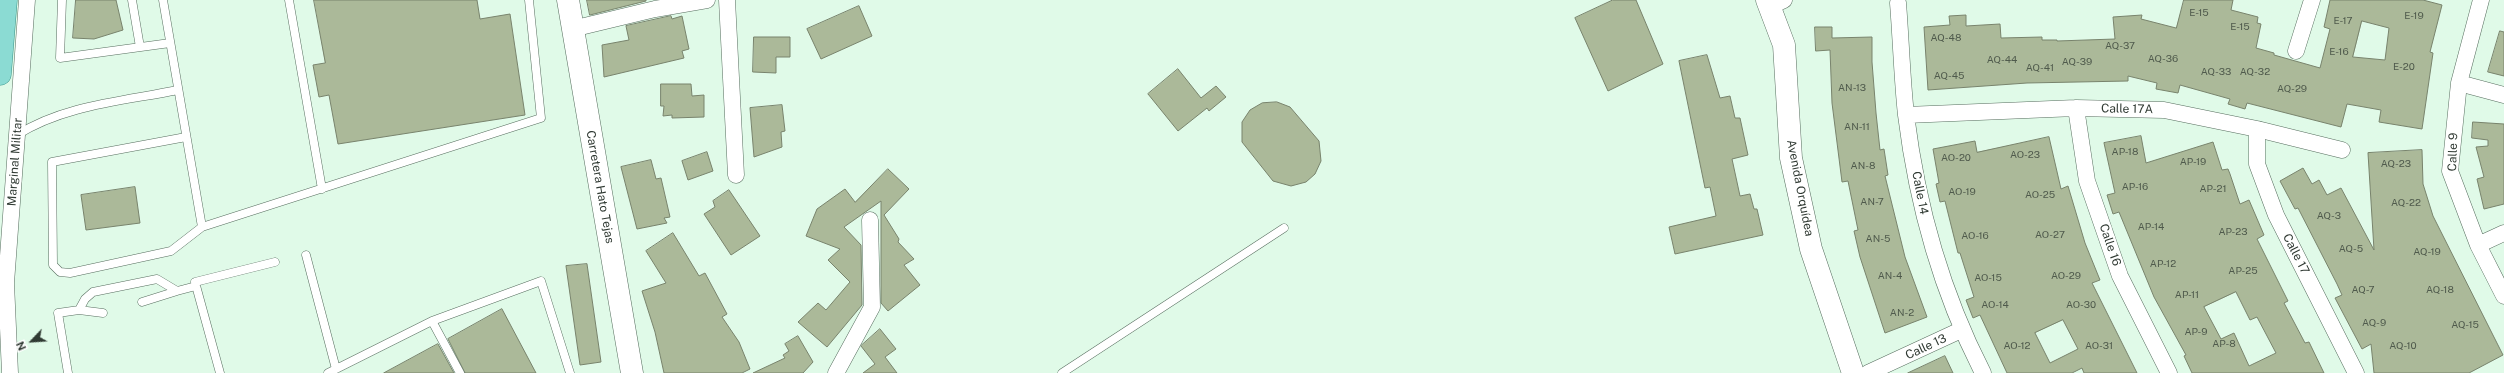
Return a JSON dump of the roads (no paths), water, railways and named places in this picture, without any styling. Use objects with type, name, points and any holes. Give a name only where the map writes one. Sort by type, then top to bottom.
[{"type":"main road","points":[[0,74],[6,0]]},
{"type":"street","name":"Marginal Militar","points":[[10,373],[4,338],[6,283],[27,0]]},
{"type":"street","name":"Carretera Hato Tejas","points":[[568,0],[632,373]]},
{"type":"street","points":[[572,29],[655,9],[707,0]]},
{"type":"street","points":[[727,0],[736,175]]},
{"type":"street","points":[[2296,52],[2312,0]]},
{"type":"street","name":"Calle 9","points":[[2480,0],[2459,83],[2450,170],[2478,245],[2504,296]]},
{"type":"street","name":"Avenida Orquídea","points":[[1774,2],[1784,45],[1792,158],[1811,249],[1853,373]]},
{"type":"street","name":"Calle 14","points":[[1898,2],[1906,115],[1923,213],[1961,330],[1983,373]]},
{"type":"street","points":[[2459,83],[2504,95]]},
{"type":"street","name":"Calle 17A","points":[[1906,115],[2076,108],[2164,110],[2258,129],[2342,150]]},
{"type":"street","name":"Calle 16","points":[[2076,108],[2087,181],[2120,276],[2169,373]]},
{"type":"street","name":"Calle 17","points":[[2258,129],[2257,164],[2276,215],[2356,373]]},
{"type":"street","points":[[836,373],[872,307],[870,220]]},
{"type":"street","points":[[2478,245],[2504,232]]},
{"type":"street","name":"Calle 13","points":[[1868,373],[1961,330]]},
{"type":"lane","points":[[62,0],[60,58],[170,43]]},
{"type":"lane","points":[[132,0],[140,47]]},
{"type":"lane","points":[[163,0],[202,227]]},
{"type":"lane","points":[[289,0],[322,189]]},
{"type":"lane","points":[[186,137],[52,162],[53,266],[60,272],[70,274],[171,251],[202,227],[541,118],[529,0]]},
{"type":"lane","points":[[17,135],[35,124],[62,113],[178,90]]},
{"type":"lane","points":[[1062,373],[1284,228]]},
{"type":"lane","points":[[306,255],[336,369]]},
{"type":"lane","points":[[220,373],[196,282],[275,262]]},
{"type":"lane","points":[[79,310],[92,292],[157,279],[177,291]]},
{"type":"lane","points":[[328,373],[432,321],[541,281],[570,373]]},
{"type":"lane","points":[[142,302],[196,286]]},
{"type":"lane","points":[[68,373],[58,313],[79,310],[104,313]]},
{"type":"lane","points":[[432,321],[460,373]]}]
